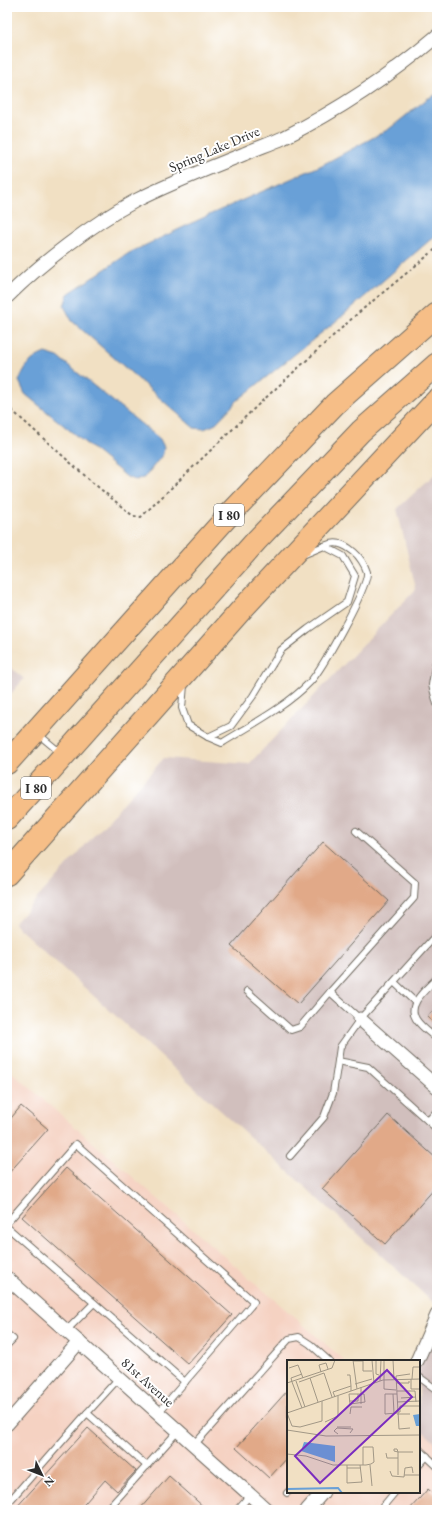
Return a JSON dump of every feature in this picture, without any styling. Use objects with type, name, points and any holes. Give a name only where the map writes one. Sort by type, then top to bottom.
[{"type":"highway","name":"I 80","points":[[7,763],[228,516],[330,410],[437,314]]},
{"type":"highway","name":"I 80","points":[[7,819],[256,541],[362,431],[437,364]]},
{"type":"highway","points":[[7,874],[286,562],[437,400]]},
{"type":"street","name":"Spring Lake Drive","points":[[7,298],[18,286],[54,256],[92,228],[134,201],[282,138],[323,117],[360,94],[401,65],[437,36]]},
{"type":"street","points":[[360,1019],[437,1087]]},
{"type":"street","name":"81st Avenue","points":[[7,1278],[267,1510]]},
{"type":"street","points":[[417,1360],[437,1315]]},
{"type":"street","points":[[7,1424],[79,1342]]},
{"type":"street","points":[[312,1509],[322,1493]]},
{"type":"lane","points":[[185,674],[182,708],[188,725],[208,737],[222,743],[280,706],[310,682],[324,661],[351,613],[364,586],[367,572],[359,556],[347,546],[332,542],[286,562]]},
{"type":"lane","points":[[208,737],[231,726],[253,696],[281,650],[347,602],[355,576],[343,556],[324,546]]},
{"type":"lane","points":[[437,655],[432,685],[437,704]]},
{"type":"lane","points":[[36,731],[64,756]]},
{"type":"lane","points":[[247,991],[291,1030],[300,1027],[414,898],[415,883],[356,831]]},
{"type":"lane","points":[[290,1156],[324,1117],[333,1093],[340,1047],[360,1019],[437,934]]},
{"type":"lane","points":[[437,978],[415,1002],[414,1011],[416,1018],[437,1039]]},
{"type":"lane","points":[[394,982],[415,1002]]},
{"type":"lane","points":[[330,992],[360,1019]]},
{"type":"lane","points":[[338,1061],[368,1067],[437,1129]]},
{"type":"lane","points":[[428,1121],[437,1111]]},
{"type":"lane","points":[[7,1223],[76,1144],[254,1302],[158,1413]]},
{"type":"lane","points":[[7,1227],[185,1382]]},
{"type":"lane","points":[[66,1331],[94,1303]]},
{"type":"lane","points":[[7,1334],[12,1339],[7,1346]]},
{"type":"lane","points":[[194,1444],[289,1339],[299,1336],[328,1360]]},
{"type":"lane","points":[[7,1504],[119,1378]]},
{"type":"lane","points":[[420,1378],[437,1390]]},
{"type":"lane","points":[[87,1413],[147,1466]]},
{"type":"lane","points":[[108,1510],[178,1431]]},
{"type":"lane","points":[[420,1450],[437,1466]]},
{"type":"lane","points":[[420,1464],[427,1456]]},
{"type":"lane","points":[[380,1510],[395,1493]]},
{"type":"lane","points":[[237,1510],[250,1495]]},
{"type":"path","points":[[7,406],[92,482],[133,516],[141,517],[249,413],[357,314],[437,248]]},
{"type":"shaded area","points":[[437,472],[437,1306],[14,924],[164,758],[249,764],[416,589],[397,509]]},
{"type":"shaded area","points":[[7,664],[24,679],[7,698]]},
{"type":"shaded area","points":[[7,1068],[344,1360],[287,1360],[287,1493],[317,1493],[302,1510],[7,1510]]},
{"type":"shaded area","points":[[437,1328],[437,1444],[420,1429],[420,1365]]},
{"type":"shaded area","points":[[420,1429],[437,1444],[437,1510],[311,1510],[326,1493],[420,1493]]},
{"type":"water","points":[[437,94],[437,234],[340,318],[238,400],[214,425],[204,429],[194,428],[72,321],[64,306],[68,294],[129,253],[211,214],[320,166],[389,129],[427,99]]},
{"type":"water","points":[[45,353],[58,357],[160,439],[164,447],[163,454],[145,477],[136,481],[127,477],[25,394],[19,381],[21,376],[26,367],[35,358]]},
{"type":"building","points":[[323,842],[389,901],[298,1004],[231,946]]},
{"type":"building","points":[[437,1006],[437,1026],[427,1017]]},
{"type":"building","points":[[21,1106],[48,1129],[7,1175],[7,1123]]},
{"type":"building","points":[[388,1115],[437,1159],[437,1186],[385,1244],[322,1189]]},
{"type":"building","points":[[66,1168],[232,1315],[188,1364],[22,1217]]},
{"type":"building","points":[[287,1391],[287,1458],[269,1478],[236,1448]]},
{"type":"building","points":[[88,1428],[136,1471],[117,1491],[105,1480],[79,1510],[14,1510]]},
{"type":"building","points":[[169,1476],[206,1509],[139,1510]]},
{"type":"building","points":[[428,1489],[437,1497],[437,1510],[409,1510]]}]
